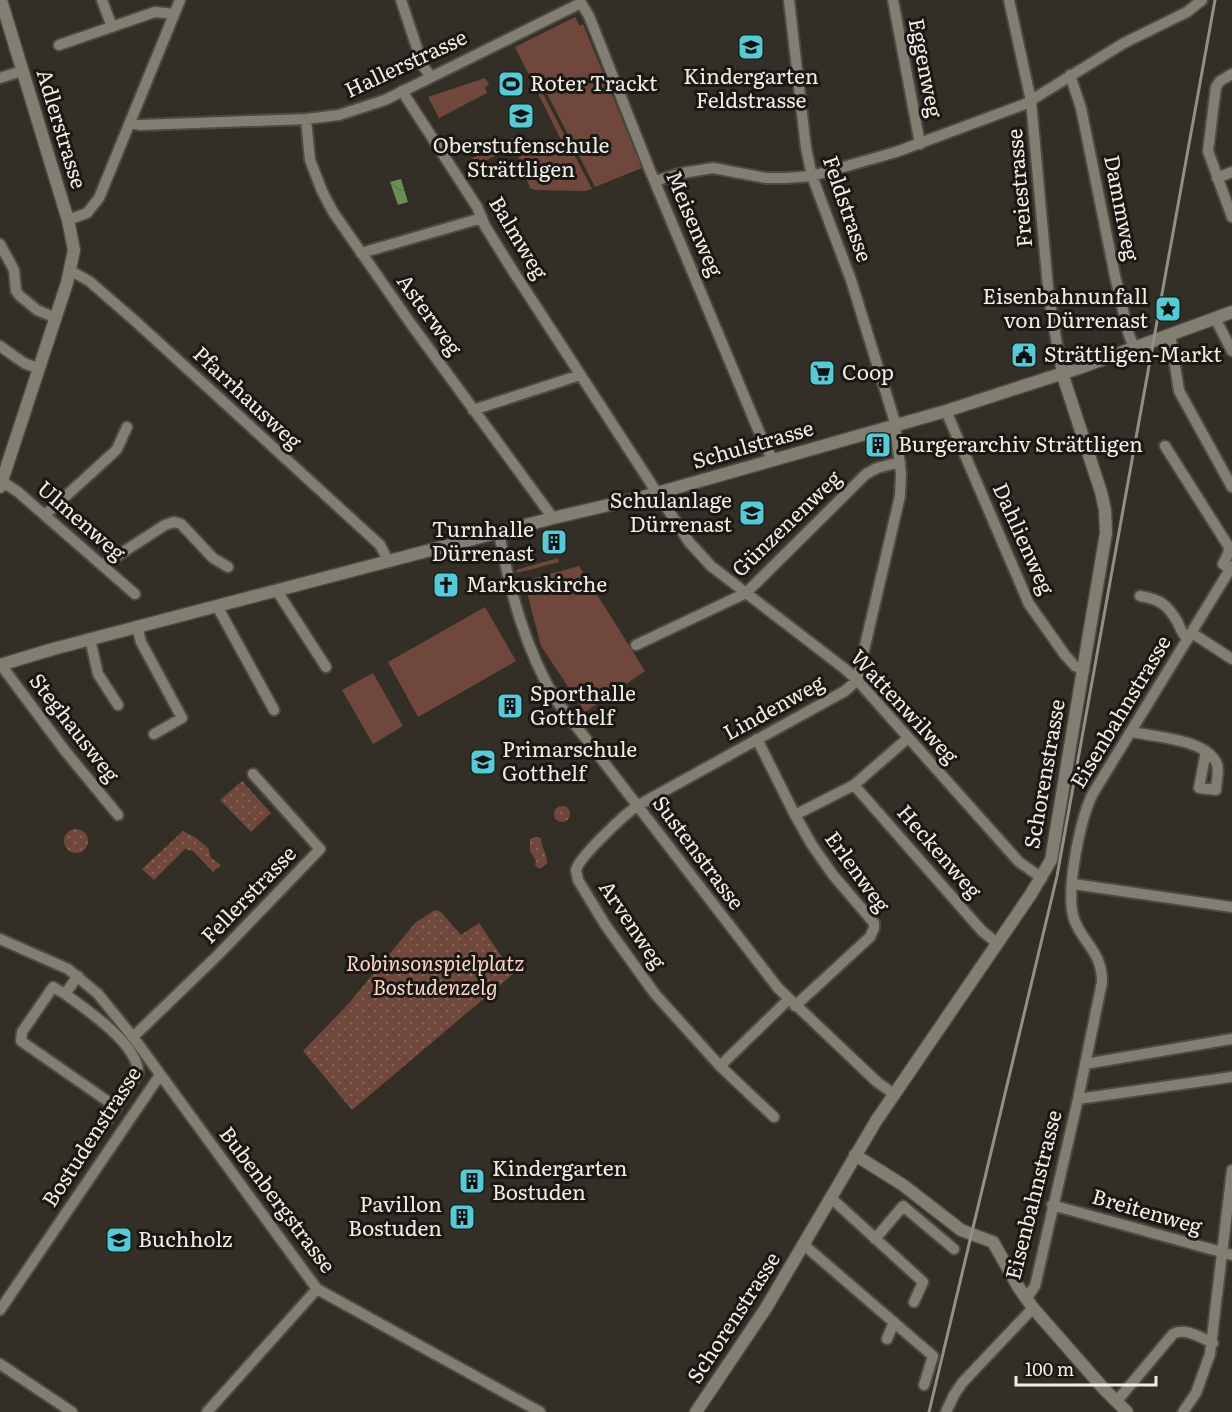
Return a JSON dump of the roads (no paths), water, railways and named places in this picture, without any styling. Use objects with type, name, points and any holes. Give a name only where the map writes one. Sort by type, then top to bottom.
[{"type":"street","name":"Adlerstrasse","points":[[1,0],[68,220],[74,250],[56,318],[1,483]]},
{"type":"street","points":[[102,0],[112,27]]},
{"type":"street","points":[[68,220],[82,216],[96,203],[180,0]]},
{"type":"street","points":[[401,0],[423,66],[431,77]]},
{"type":"street","name":"Feldstrasse","points":[[789,0],[806,148],[812,176],[853,288],[895,426]]},
{"type":"street","name":"Eggenweg","points":[[893,0],[920,144]]},
{"type":"street","name":"Freiestrasse","points":[[1009,0],[1031,100],[1049,298],[1062,373]]},
{"type":"street","points":[[1031,100],[1124,43],[1188,12],[1202,0]]},
{"type":"street","name":"Hallerstrasse","points":[[130,123],[140,125],[306,119],[351,112],[374,104],[431,77],[575,3]]},
{"type":"street","name":"Meisenweg","points":[[575,3],[589,16],[655,181],[765,446],[773,460]]},
{"type":"street","points":[[59,45],[155,12],[174,14]]},
{"type":"street","points":[[0,78],[22,71]]},
{"type":"street","points":[[1232,74],[1215,87],[1208,151],[1232,217]]},
{"type":"street","name":"Dammweg","points":[[1070,75],[1081,108],[1114,276],[1134,348]]},
{"type":"street","name":"Balmweg","points":[[402,91],[477,207],[513,271],[658,493]]},
{"type":"street","name":"Eggenweg","points":[[655,181],[712,168],[766,178],[812,176],[920,144],[1031,100]]},
{"type":"street","name":"Asterweg","points":[[306,119],[310,160],[333,212],[473,411],[552,518]]},
{"type":"street","points":[[1217,178],[1232,172]]},
{"type":"street","points":[[361,253],[464,222],[482,219]]},
{"type":"street","points":[[0,244],[14,270],[16,291],[37,309],[56,318]]},
{"type":"street","name":"Pfarrhausweg","points":[[70,271],[89,281],[134,320],[380,545],[389,562]]},
{"type":"street","name":"Schulstrasse","points":[[0,665],[25,656],[90,639],[139,630],[217,606],[552,518],[658,493],[895,426],[1062,373],[1232,312]]},
{"type":"street","points":[[1215,318],[1232,351]]},
{"type":"street","points":[[1170,334],[1179,391],[1232,487]]},
{"type":"street","points":[[0,346],[24,363],[39,369]]},
{"type":"street","name":"Schorenstrasse","points":[[696,1412],[753,1329],[855,1155],[894,1094],[1042,878],[1051,860],[1106,540],[1106,518],[1101,490],[1062,373]]},
{"type":"street","points":[[473,411],[580,375]]},
{"type":"street","name":"Dahlienweg","points":[[946,411],[1029,604],[1065,655],[1075,666],[1083,670]]},
{"type":"street","name":"Lindenweg","points":[[637,806],[845,691],[857,680],[902,485],[895,426]]},
{"type":"street","points":[[45,515],[117,449],[127,427]]},
{"type":"street","name":"Eisenbahnstrasse","points":[[946,1412],[962,1383],[1030,1304],[1035,1286],[1102,982],[1099,958],[1074,918],[1073,884],[1087,806],[1231,568],[1223,564],[1228,554],[1228,547],[1165,446]]},
{"type":"street","name":"Günzenenweg","points":[[636,645],[746,592],[866,474],[877,468],[900,462]]},
{"type":"street","name":"Ulmenweg","points":[[1,483],[18,492],[135,594]]},
{"type":"street","name":"Wattenwilweg","points":[[658,493],[701,557],[857,680],[1019,862],[1042,878]]},
{"type":"street","points":[[103,566],[165,525],[174,522],[181,524],[213,558],[228,567]]},
{"type":"street","name":"Sustenstrasse","points":[[499,533],[526,638],[556,700],[766,974],[792,1003],[877,1082],[894,1094]]},
{"type":"street","points":[[277,591],[326,667]]},
{"type":"street","points":[[1140,596],[1157,599],[1163,603],[1178,623],[1182,634],[1232,659]]},
{"type":"street","points":[[217,606],[274,710]]},
{"type":"street","points":[[139,630],[149,644],[189,720]]},
{"type":"street","points":[[139,630],[147,652],[182,718],[154,734]]},
{"type":"street","points":[[90,639],[98,674],[118,705]]},
{"type":"street","name":"Steghausweg","points":[[0,665],[66,752],[118,815]]},
{"type":"street","points":[[1132,732],[1198,746],[1206,751]]},
{"type":"street","points":[[795,815],[854,785],[908,738]]},
{"type":"street","name":"Erlenweg","points":[[757,739],[795,815],[833,875],[871,919],[874,928],[870,937],[792,1003]]},
{"type":"street","name":"Fellerstrasse","points":[[133,1037],[218,955],[320,849],[253,774]]},
{"type":"street","name":"Heckenweg","points":[[854,785],[982,931],[997,943]]},
{"type":"street","name":"Arvenweg","points":[[637,806],[624,816],[581,860],[577,866],[576,875],[606,926],[643,977],[720,1066],[774,1117]]},
{"type":"street","points":[[1073,884],[1232,907]]},
{"type":"street","name":"Bostudenstrasse","points":[[0,939],[57,963],[78,976],[98,994],[160,1075],[0,1310]]},
{"type":"street","points":[[65,994],[78,976]]},
{"type":"street","points":[[93,1139],[116,1107],[138,1073],[139,1067],[107,1025],[54,987],[22,1032],[21,1041],[116,1107]]},
{"type":"street","points":[[720,1066],[792,1003]]},
{"type":"street","points":[[1085,1064],[1232,1039]]},
{"type":"street","name":"Bubenbergstrasse","points":[[160,1075],[317,1289],[540,1412]]},
{"type":"street","name":"Eisenbahnstrasse","points":[[1078,1098],[1232,1077]]},
{"type":"street","points":[[855,1155],[903,1185],[961,1230],[993,1242],[1030,1304],[1126,1412]]},
{"type":"street","points":[[1183,1412],[1202,1380],[1213,1343],[1227,1254],[1232,1170]]},
{"type":"street","points":[[831,1198],[923,1282],[914,1302]]},
{"type":"street","name":"Breitenweg","points":[[1052,1205],[1227,1254]]},
{"type":"street","points":[[875,1239],[903,1206],[954,1249]]},
{"type":"street","name":"Schorenstrasse","points":[[804,1245],[933,1356],[924,1385]]},
{"type":"street","points":[[845,1298],[852,1287]]},
{"type":"street","points":[[207,1412],[317,1289]]},
{"type":"street","points":[[887,1339],[894,1322]]},
{"type":"street","points":[[1116,1402],[1173,1334],[1184,1331],[1213,1343]]},
{"type":"street","points":[[0,1364],[72,1412]]},
{"type":"water","points":[[401,179],[408,202],[398,205],[390,182]]},
{"type":"railway","points":[[929,1412],[1057,876],[1215,0]]},
{"type":"place","name":"Kindergarten Feldstrasse","points":[[751,47]]},
{"type":"place","name":"Roter Trackt","points":[[511,84]]},
{"type":"place","name":"Oberstufenschule Strättligen","points":[[521,116]]},
{"type":"place","name":"Eisenbahnunfall von Dürrenast","points":[[1168,309]]},
{"type":"place","name":"Strättligen-Markt","points":[[1024,355]]},
{"type":"place","name":"Coop","points":[[822,373]]},
{"type":"place","name":"Burgerarchiv Strättligen","points":[[878,445]]},
{"type":"place","name":"Schulanlage Dürrenast","points":[[752,513]]},
{"type":"place","name":"Turnhalle Dürrenast","points":[[554,542]]},
{"type":"place","name":"Markuskirche","points":[[446,585]]},
{"type":"place","name":"Sporthalle Gotthelf","points":[[510,706]]},
{"type":"place","name":"Primarschule Gotthelf","points":[[483,762]]},
{"type":"place","name":"Kindergarten Bostuden","points":[[472,1181]]},
{"type":"place","name":"Pavillon Bostuden","points":[[462,1217]]},
{"type":"place","name":"Buchholz","points":[[119,1240]]},
{"type":"park label","name":"Robinsonspielplatz Bostudenzelg","points":[[435,976]]}]
